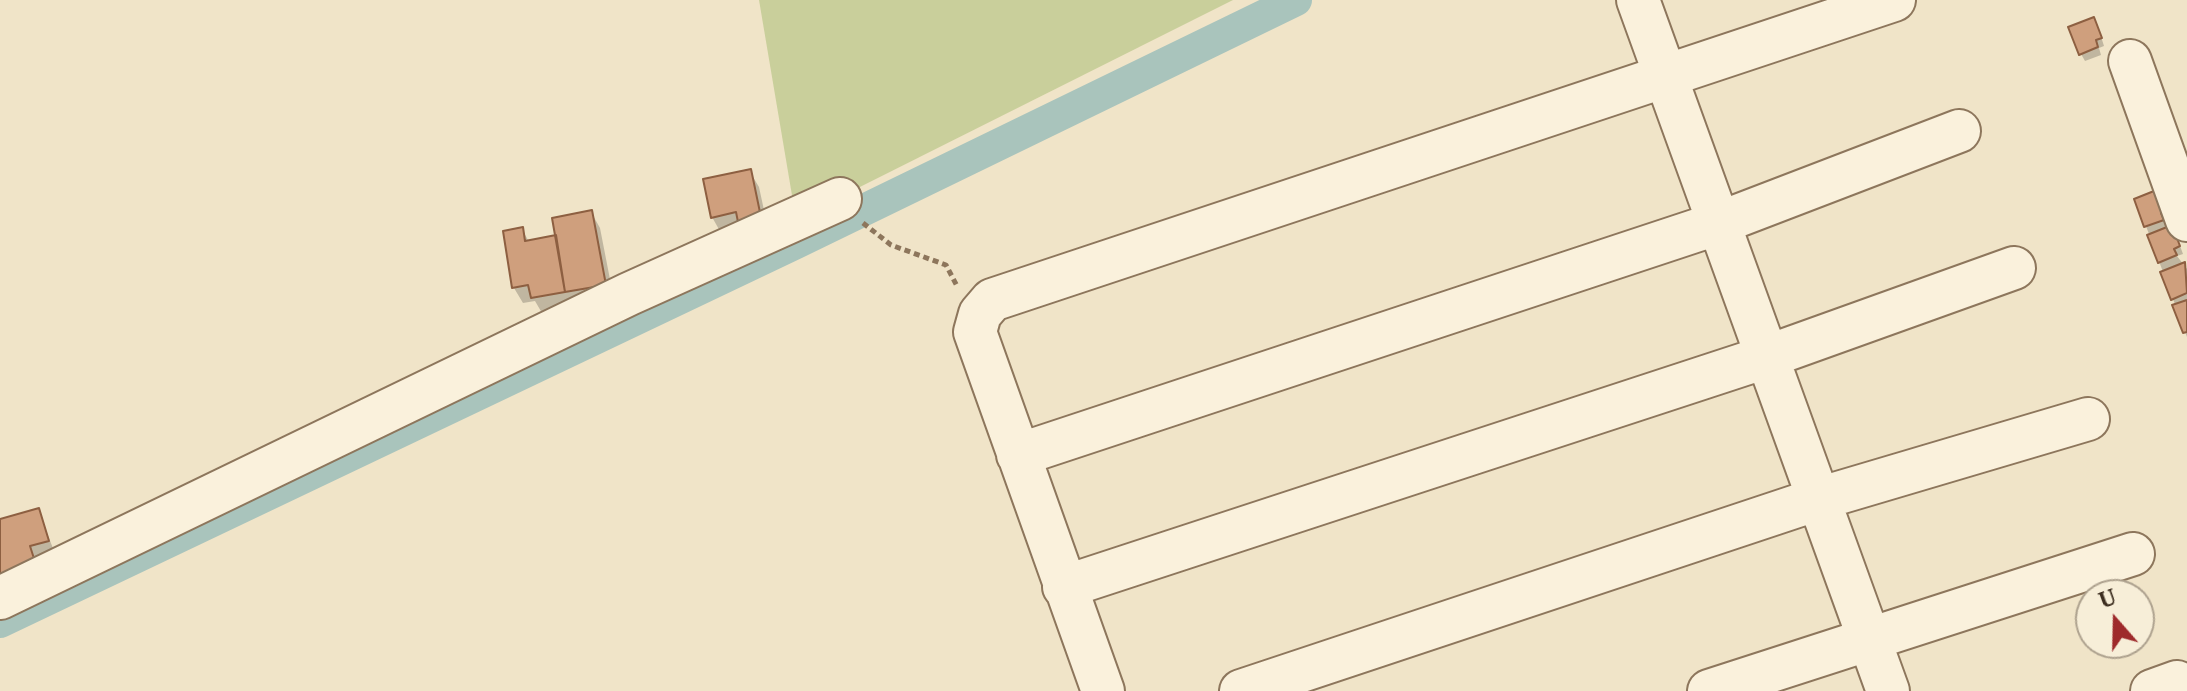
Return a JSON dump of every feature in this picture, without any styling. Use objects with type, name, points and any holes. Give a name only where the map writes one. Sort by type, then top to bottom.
[{"type":"street","points":[[1638,0],[1888,691]]},
{"type":"street","points":[[1103,691],[975,332],[986,307],[1009,292],[1894,0]]},
{"type":"street","points":[[2130,61],[2187,220]]},
{"type":"street","points":[[1018,455],[1719,223],[1959,131]]},
{"type":"street","points":[[0,598],[629,294],[840,199]]},
{"type":"street","points":[[1064,587],[1766,357],[2014,268]]},
{"type":"street","points":[[1241,691],[1818,499],[2088,419]]},
{"type":"street","points":[[1709,691],[2133,554]]},
{"type":"path","points":[[873,234],[946,265],[975,332]]},
{"type":"green space","points":[[759,0],[1233,0],[796,219]]},
{"type":"building","points":[[2094,17],[2102,38],[2096,40],[2098,47],[2079,55],[2068,27]]},
{"type":"building","points":[[751,169],[762,222],[739,227],[736,212],[711,218],[703,179]]},
{"type":"building","points":[[2159,189],[2167,210],[2161,213],[2164,220],[2144,227],[2134,199]]},
{"type":"building","points":[[592,210],[606,285],[565,292],[552,218]]},
{"type":"building","points":[[2172,225],[2180,246],[2174,249],[2177,255],[2158,263],[2147,235]]},
{"type":"building","points":[[523,227],[525,241],[556,235],[565,292],[531,298],[528,285],[512,288],[503,231]]},
{"type":"building","points":[[2185,262],[2187,293],[2171,300],[2160,272]]},
{"type":"building","points":[[2187,300],[2187,332],[2183,333],[2172,305]]},
{"type":"building","points":[[39,508],[49,541],[30,546],[37,568],[0,576],[0,519]]},
{"type":"waterway","points":[[0,622],[796,243],[1296,0]]}]
